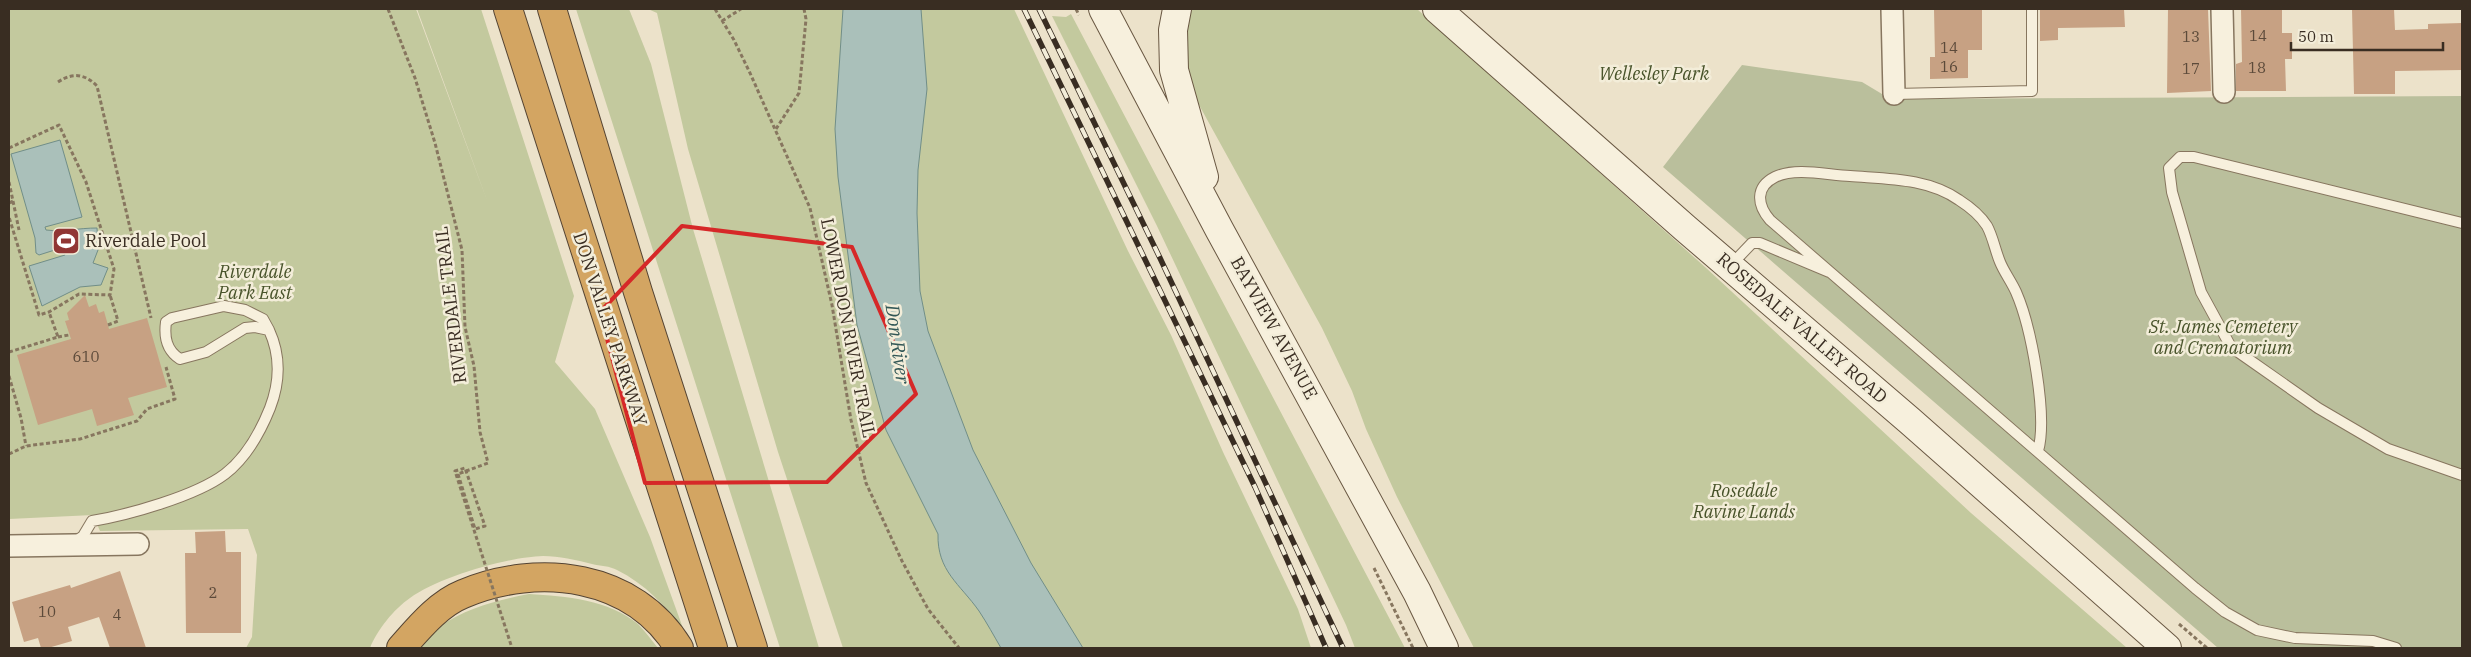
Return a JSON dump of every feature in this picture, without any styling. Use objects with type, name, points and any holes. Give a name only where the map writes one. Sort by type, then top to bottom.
[{"type":"highway","name":"DON VALLEY PARKWAY","points":[[508,9],[713,648]]},
{"type":"highway","points":[[552,9],[638,292],[753,648]]},
{"type":"highway","points":[[401,648],[428,619],[462,594],[530,577],[569,577],[604,586],[638,605],[669,631],[679,648]]},
{"type":"street","name":"BAYVIEW AVENUE","points":[[1103,9],[1219,229],[1417,592],[1444,648]]},
{"type":"street","points":[[1177,9],[1173,30],[1174,70],[1219,229]]},
{"type":"street","name":"ROSEDALE VALLEY ROAD","points":[[1437,9],[2167,648]]},
{"type":"street","points":[[1892,9],[1894,94]]},
{"type":"street","points":[[2222,9],[2224,92]]},
{"type":"street","points":[[9,546],[138,544]]},
{"type":"lane","points":[[1894,94],[2032,91],[2032,9]]},
{"type":"lane","points":[[2462,223],[2194,157],[2180,158],[2174,161],[2169,168],[2172,192],[2202,292],[2231,347],[2318,408],[2388,449],[2462,475]]},
{"type":"lane","points":[[2038,451],[2041,442],[2040,396],[2027,323],[2016,292],[2001,264],[1987,227],[1970,208],[1947,193],[1916,183],[1799,172],[1782,174],[1771,179],[1764,186],[1759,195],[1763,212],[2195,588],[2225,612],[2257,630],[2295,638],[2373,641],[2396,648]]},
{"type":"lane","points":[[1731,265],[1752,243],[1760,243],[1817,269],[1832,273]]},
{"type":"lane","points":[[70,545],[83,536],[92,521],[119,517],[200,488],[225,474],[238,462],[258,433],[273,400],[279,365],[277,346],[269,330],[263,319],[245,310],[224,306],[172,318],[166,322],[165,330],[169,350],[180,358],[206,352],[245,328],[256,327],[269,330]]},
{"type":"path","name":"RIVERDALE TRAIL","points":[[388,9],[415,78],[440,163],[462,250],[464,318],[474,366],[480,432],[488,463],[485,465],[467,471],[458,474],[475,529],[485,526],[468,476],[465,468],[455,471],[512,648]]},
{"type":"path","name":"LOWER DON RIVER TRAIL","points":[[715,9],[734,40],[776,129],[810,208],[832,305],[851,420],[866,483],[902,561],[928,609],[958,648]]},
{"type":"path","points":[[722,21],[741,9]]},
{"type":"path","points":[[776,129],[799,93],[806,19],[804,9]]},
{"type":"path","points":[[58,82],[67,76],[77,75],[88,77],[97,86],[154,326]]},
{"type":"path","points":[[9,148],[59,125],[86,182],[114,269],[110,295],[118,321],[108,324]]},
{"type":"path","points":[[9,182],[11,202],[19,230]]},
{"type":"path","points":[[9,217],[38,314],[49,312],[79,294],[110,295]]},
{"type":"path","points":[[49,312],[58,337]]},
{"type":"path","points":[[9,352],[69,335]]},
{"type":"path","points":[[9,454],[26,446],[80,439],[137,421],[147,409],[175,399],[164,362]]},
{"type":"path","points":[[9,376],[21,418],[26,446]]},
{"type":"highlighted area","points":[[682,226],[852,247],[916,394],[827,482],[645,483],[600,312]]},
{"type":"green space","name":"Riverdale Park East","points":[[9,9],[416,9],[488,203],[417,9],[481,9],[574,296],[555,362],[595,409],[650,537],[684,631],[654,596],[637,582],[617,570],[568,559],[543,556],[493,564],[455,576],[423,590],[410,598],[392,614],[377,634],[370,648],[246,648],[252,637],[257,555],[248,529],[100,531],[93,515],[9,519]]},
{"type":"green space","points":[[576,9],[629,9],[651,64],[693,229],[819,648],[780,648]]},
{"type":"green space","points":[[648,9],[1014,9],[1128,251],[1171,335],[1223,452],[1298,609],[1311,648],[843,648],[778,452],[688,149],[657,13]]},
{"type":"green space","name":"Rosedale Ravine Lands","points":[[1192,9],[1417,9],[1705,267],[1971,513],[2127,648],[1474,648],[1397,497],[1366,429],[1352,391],[1322,328],[1193,94],[1185,62],[1186,31]]},
{"type":"green space","points":[[1071,14],[1405,648],[1355,648],[1346,625],[1157,226],[1052,16],[1066,17]]},
{"type":"green space","name":"St. James Cemetery and Crematorium","points":[[1742,65],[1862,82],[1882,94],[1884,99],[2462,96],[2462,648],[2218,648],[1663,167]]},
{"type":"green space","points":[[529,594],[572,598],[601,604],[614,609],[638,624],[658,648],[418,648],[437,628],[461,614],[494,602]]},
{"type":"water","name":"Don River","points":[[843,9],[921,9],[927,89],[918,170],[917,213],[920,291],[928,331],[973,450],[1031,563],[1083,648],[1001,648],[979,611],[946,568],[941,558],[938,534],[886,430],[857,325],[838,177],[835,129]]},
{"type":"water","points":[[60,140],[82,217],[45,227],[46,230],[59,231],[97,228],[98,250],[93,263],[108,268],[101,285],[80,287],[42,306],[29,266],[65,255],[61,248],[39,255],[36,253],[35,238],[11,154]]},
{"type":"building","points":[[1934,9],[1982,9],[1982,50],[1968,50],[1968,78],[1930,79],[1930,57],[1935,57]]},
{"type":"building","points":[[2040,9],[2124,9],[2125,27],[2058,28],[2058,40],[2040,41]]},
{"type":"building","points":[[2168,9],[2208,9],[2211,91],[2167,93]]},
{"type":"building","points":[[2241,9],[2282,9],[2282,33],[2292,33],[2292,59],[2285,59],[2286,91],[2236,91],[2236,64],[2242,62]]},
{"type":"building","points":[[2352,9],[2394,9],[2395,30],[2428,29],[2428,24],[2462,23],[2462,70],[2395,71],[2395,94],[2354,94]]},
{"type":"building","points":[[85,295],[89,307],[96,304],[99,313],[104,311],[109,329],[147,318],[167,387],[128,398],[134,415],[97,426],[92,409],[38,425],[17,355],[71,339],[65,321],[69,320],[67,313]]},
{"type":"building","points":[[225,531],[226,552],[241,552],[241,633],[186,633],[185,553],[196,553],[195,532]]},
{"type":"building","points":[[120,571],[146,648],[110,648],[99,617],[68,627],[72,641],[48,648],[41,648],[38,638],[24,642],[12,602],[70,585],[71,588]]},
{"type":"railway","points":[[1024,9],[1255,487],[1326,648]]},
{"type":"railway","points":[[1039,9],[1160,258],[1343,648]]},
{"type":"place","name":"Riverdale Pool","points":[[66,241]]},
{"type":"park label","name":"Wellesley Park","points":[[1654,74]]}]
